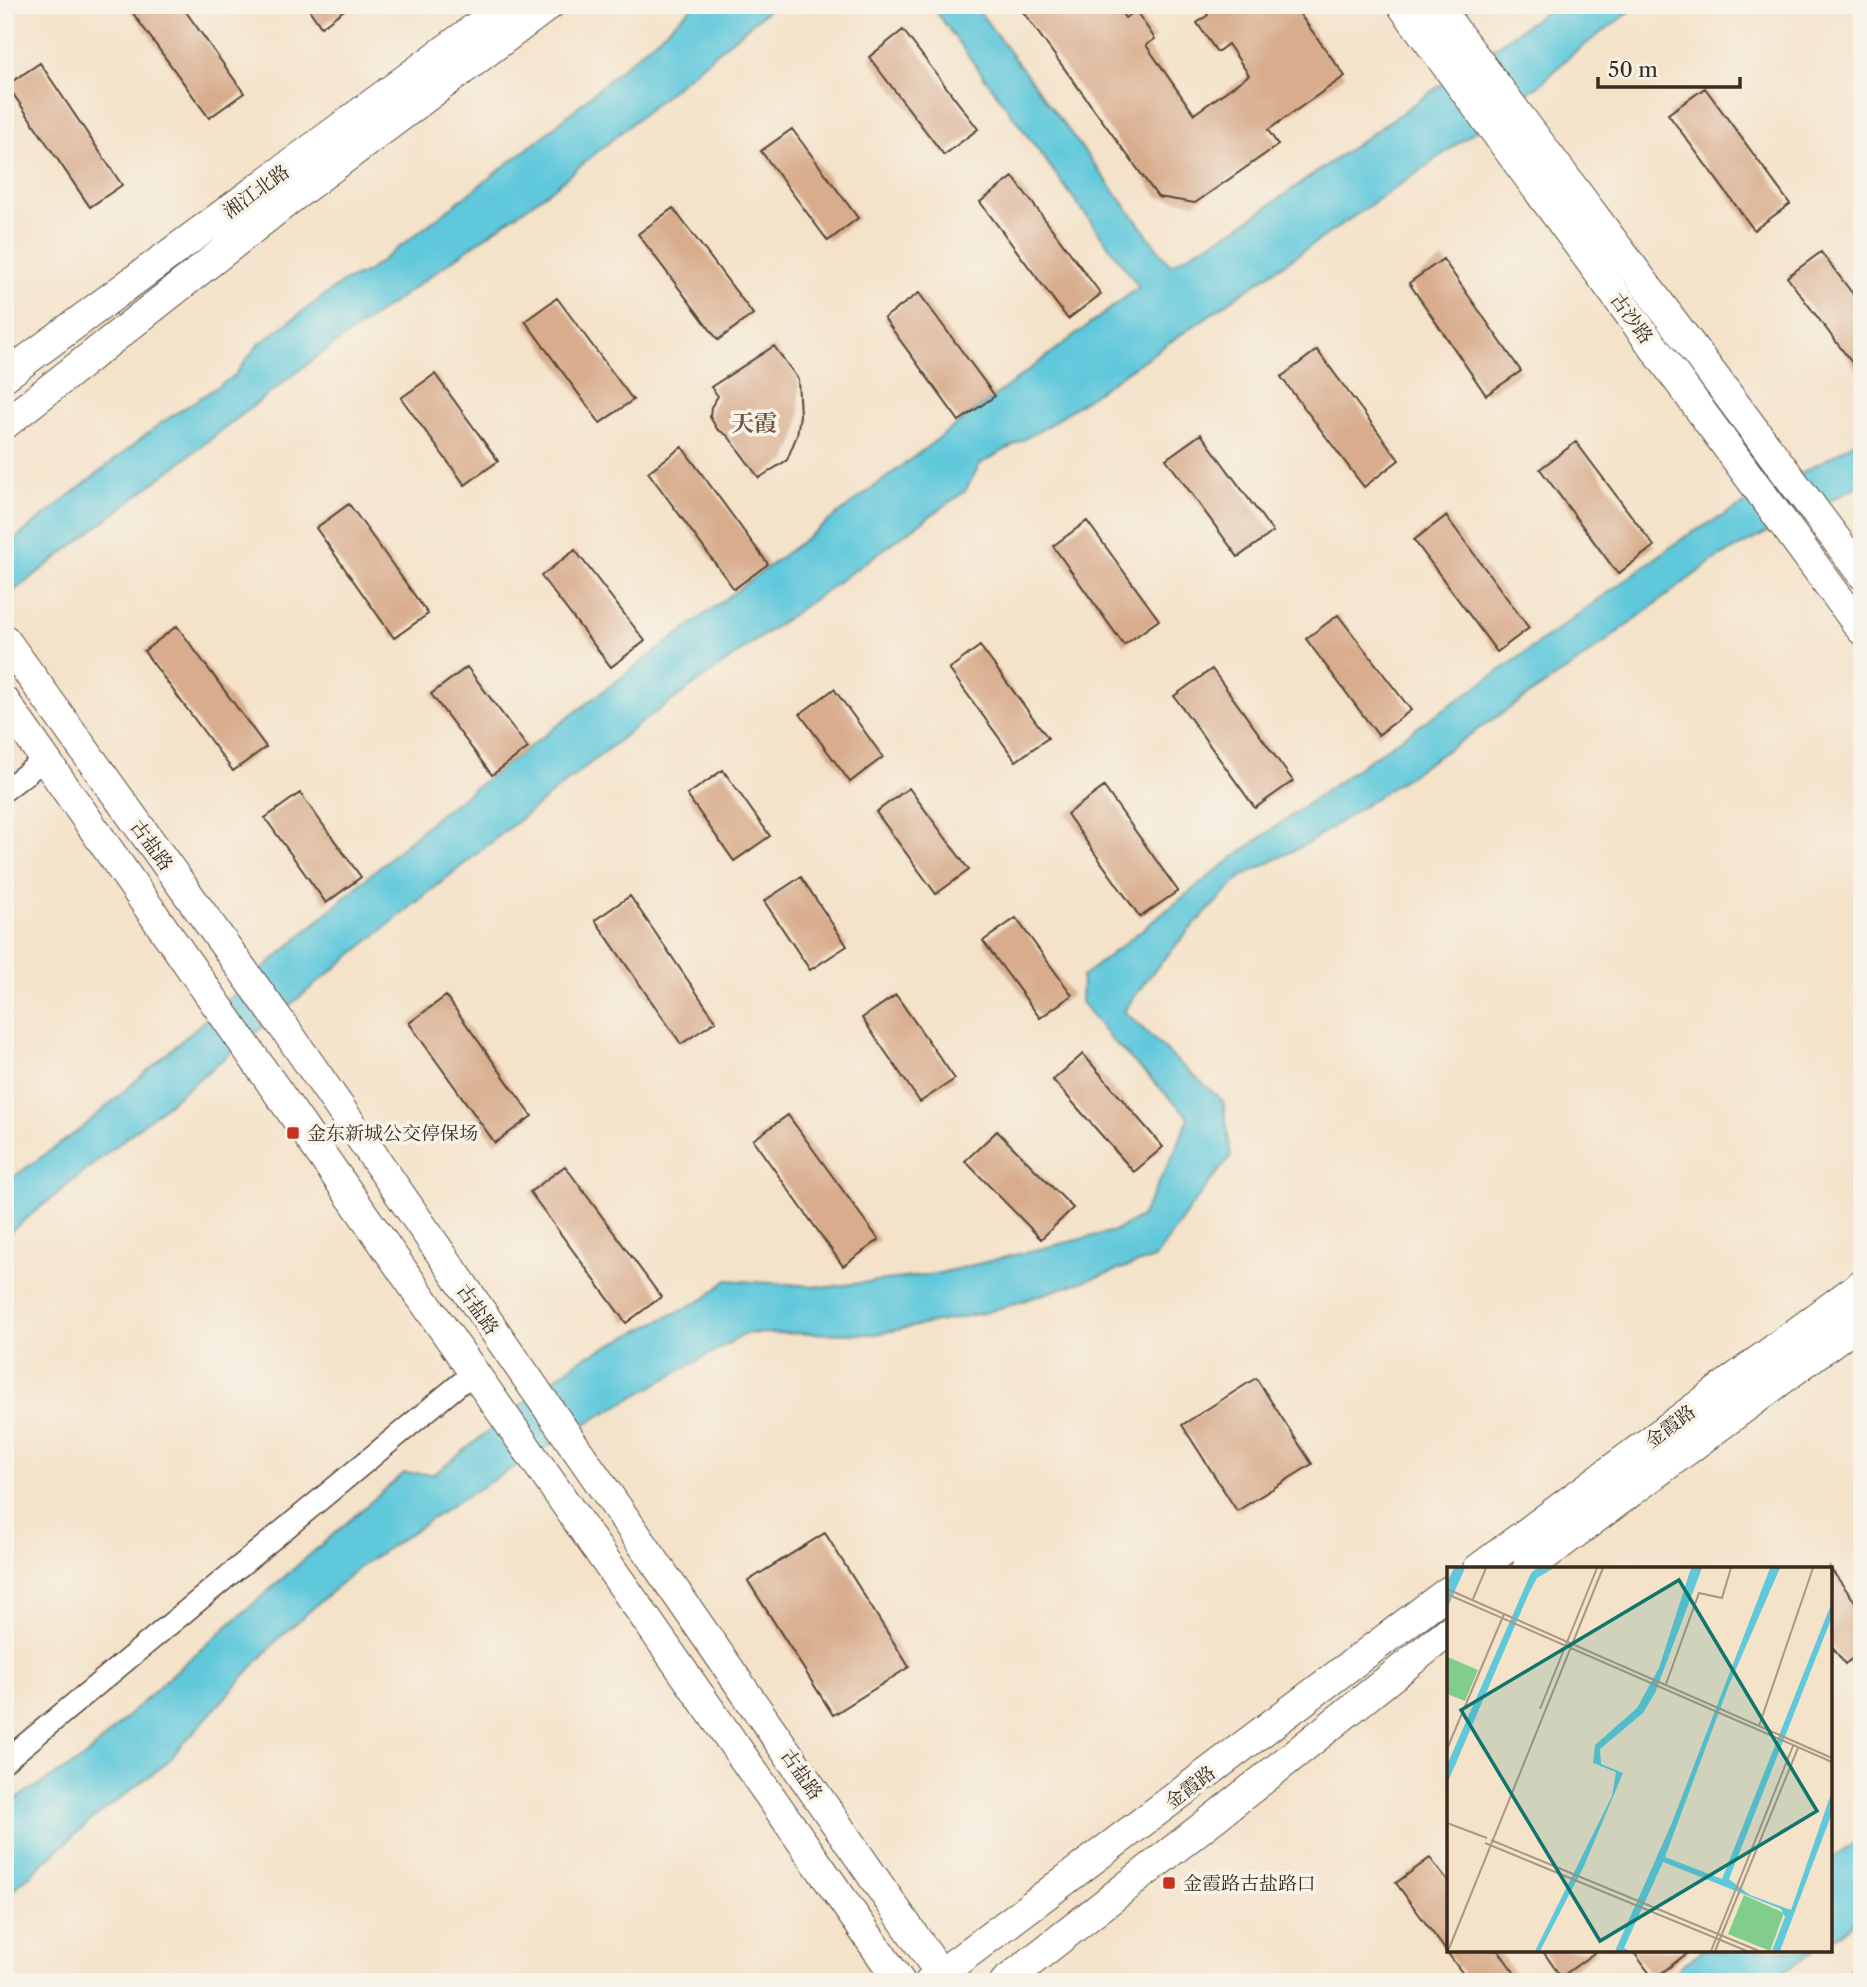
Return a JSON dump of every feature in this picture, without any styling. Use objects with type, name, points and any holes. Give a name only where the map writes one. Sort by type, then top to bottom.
[{"type":"street","name":"湘江北路","points":[[5,376],[506,5]]},
{"type":"street","points":[[5,424],[294,196],[549,5]]},
{"type":"street","name":"古沙路","points":[[1402,5],[1451,47],[1505,120],[1776,460],[1862,574]]},
{"type":"street","name":"古沙路","points":[[1436,5],[1451,47]]},
{"type":"street","name":"古沙路","points":[[1505,120],[1750,479],[1862,630]]},
{"type":"street","name":"古盐路","points":[[5,640],[288,1033],[938,1979]]},
{"type":"street","name":"古盐路","points":[[5,702],[900,1982]]},
{"type":"street","points":[[5,790],[45,759]]},
{"type":"street","name":"金霞路","points":[[1481,1567],[1862,1284]]},
{"type":"street","name":"金霞路","points":[[1530,1567],[1862,1320]]},
{"type":"street","points":[[5,1761],[474,1372]]},
{"type":"street","name":"金霞路","points":[[938,1979],[1447,1593]]},
{"type":"street","name":"金霞路","points":[[1004,1982],[1447,1633]]},
{"type":"street","points":[[1857,1982],[1862,1978]]},
{"type":"water","points":[[695,5],[774,5],[555,187],[314,359],[5,598],[5,547],[161,423],[234,376],[258,345],[343,282],[367,272],[545,135]]},
{"type":"water","points":[[931,5],[974,5],[1170,265],[1240,226],[1555,5],[1639,5],[1571,55],[1543,82],[1417,173],[1046,427],[980,464],[965,491],[638,725],[5,1236],[5,1183],[82,1128],[435,818],[1139,287]]},
{"type":"water","points":[[1862,437],[1862,484],[1715,559],[1577,663],[1307,844],[1242,876],[1189,930],[1124,1011],[1223,1101],[1231,1156],[1155,1258],[988,1312],[876,1334],[747,1333],[580,1427],[457,1502],[358,1568],[278,1639],[164,1765],[94,1818],[5,1897],[5,1805],[84,1758],[168,1678],[404,1473],[434,1474],[579,1360],[704,1299],[727,1280],[828,1287],[936,1274],[1114,1231],[1141,1217],[1177,1147],[1189,1117],[1109,1037],[1081,1002],[1082,977],[1234,857],[1511,663],[1686,536]]},
{"type":"water","points":[[1862,1838],[1862,1917],[1832,1939],[1832,1859]]},
{"type":"water","points":[[1700,1952],[1813,1952],[1769,1982],[1660,1982]]},
{"type":"building","points":[[127,5],[181,5],[244,93],[209,118]]},
{"type":"building","points":[[306,5],[351,5],[321,27]]},
{"type":"building","points":[[1018,5],[1116,5],[1125,18],[1136,11],[1155,39],[1146,45],[1194,114],[1249,75],[1228,44],[1217,52],[1197,23],[1208,15],[1201,5],[1293,5],[1345,76],[1268,130],[1278,145],[1195,203],[1158,197]]},
{"type":"building","points":[[903,30],[978,129],[944,155],[869,57]]},
{"type":"building","points":[[40,63],[122,185],[90,207],[7,85]]},
{"type":"building","points":[[1705,88],[1790,204],[1754,230],[1668,114]]},
{"type":"building","points":[[792,129],[858,218],[828,241],[761,151]]},
{"type":"building","points":[[1013,177],[1101,294],[1068,319],[980,202]]},
{"type":"building","points":[[673,208],[753,314],[718,340],[638,234]]},
{"type":"building","points":[[1821,252],[1862,306],[1862,376],[1787,277]]},
{"type":"building","points":[[1443,259],[1521,371],[1486,395],[1409,283]]},
{"type":"building","points":[[919,293],[995,396],[959,421],[884,318]]},
{"type":"building","points":[[557,298],[633,400],[600,423],[525,321]]},
{"type":"building","points":[[774,346],[798,379],[800,415],[797,435],[787,460],[759,478],[728,436],[717,429],[710,417],[711,407],[718,396],[711,387]]},
{"type":"building","points":[[1317,350],[1399,460],[1364,487],[1281,377]]},
{"type":"building","points":[[435,374],[498,461],[465,485],[401,398]]},
{"type":"building","points":[[1201,434],[1273,532],[1238,557],[1166,459]]},
{"type":"building","points":[[1576,442],[1654,546],[1618,574],[1540,469]]},
{"type":"building","points":[[682,447],[768,564],[734,589],[648,472]]},
{"type":"building","points":[[349,504],[428,614],[394,638],[316,528]]},
{"type":"building","points":[[1446,516],[1529,628],[1497,652],[1414,540]]},
{"type":"building","points":[[1087,521],[1159,620],[1124,645],[1053,546]]},
{"type":"building","points":[[575,550],[645,641],[611,667],[541,576]]},
{"type":"building","points":[[1338,615],[1411,710],[1378,735],[1306,639]]},
{"type":"building","points":[[177,626],[266,747],[233,771],[144,651]]},
{"type":"building","points":[[980,646],[1048,738],[1016,761],[949,669]]},
{"type":"building","points":[[467,667],[528,748],[492,775],[431,694]]},
{"type":"building","points":[[1212,669],[1293,781],[1255,808],[1174,696]]},
{"type":"building","points":[[834,689],[883,757],[850,782],[800,714]]},
{"type":"building","points":[[723,770],[770,836],[734,861],[687,795]]},
{"type":"building","points":[[1104,787],[1178,891],[1140,917],[1067,814]]},
{"type":"building","points":[[909,788],[969,870],[936,894],[876,812]]},
{"type":"building","points":[[300,793],[361,877],[326,903],[265,818]]},
{"type":"building","points":[[801,877],[847,946],[810,970],[764,901]]},
{"type":"building","points":[[630,896],[716,1021],[681,1044],[595,920]]},
{"type":"building","points":[[1016,918],[1072,995],[1040,1018],[983,941]]},
{"type":"building","points":[[896,995],[955,1079],[920,1102],[862,1018]]},
{"type":"building","points":[[446,996],[532,1116],[495,1143],[409,1023]]},
{"type":"building","points":[[1083,1054],[1163,1147],[1134,1172],[1053,1080]]},
{"type":"building","points":[[788,1115],[879,1240],[843,1266],[753,1140]]},
{"type":"building","points":[[997,1131],[1073,1208],[1041,1239],[965,1161]]},
{"type":"building","points":[[565,1166],[661,1297],[626,1323],[530,1192]]},
{"type":"building","points":[[1256,1378],[1312,1464],[1237,1511],[1182,1425]]},
{"type":"building","points":[[825,1533],[909,1667],[833,1715],[748,1581]]},
{"type":"building","points":[[1832,1571],[1862,1611],[1862,1651],[1845,1664],[1832,1647]]},
{"type":"building","points":[[1430,1858],[1447,1880],[1447,1952],[1499,1952],[1521,1982],[1469,1982],[1396,1883]]},
{"type":"building","points":[[1543,1952],[1595,1952],[1561,1977]]},
{"type":"building","points":[[1634,1952],[1688,1952],[1654,1979]]},
{"type":"place","name":"金东新城公交停保场","points":[[293,1133]]},
{"type":"place","name":"金霞路古盐路口","points":[[1169,1883]]},
{"type":"district","name":"天霞","points":[[754,423]]}]
